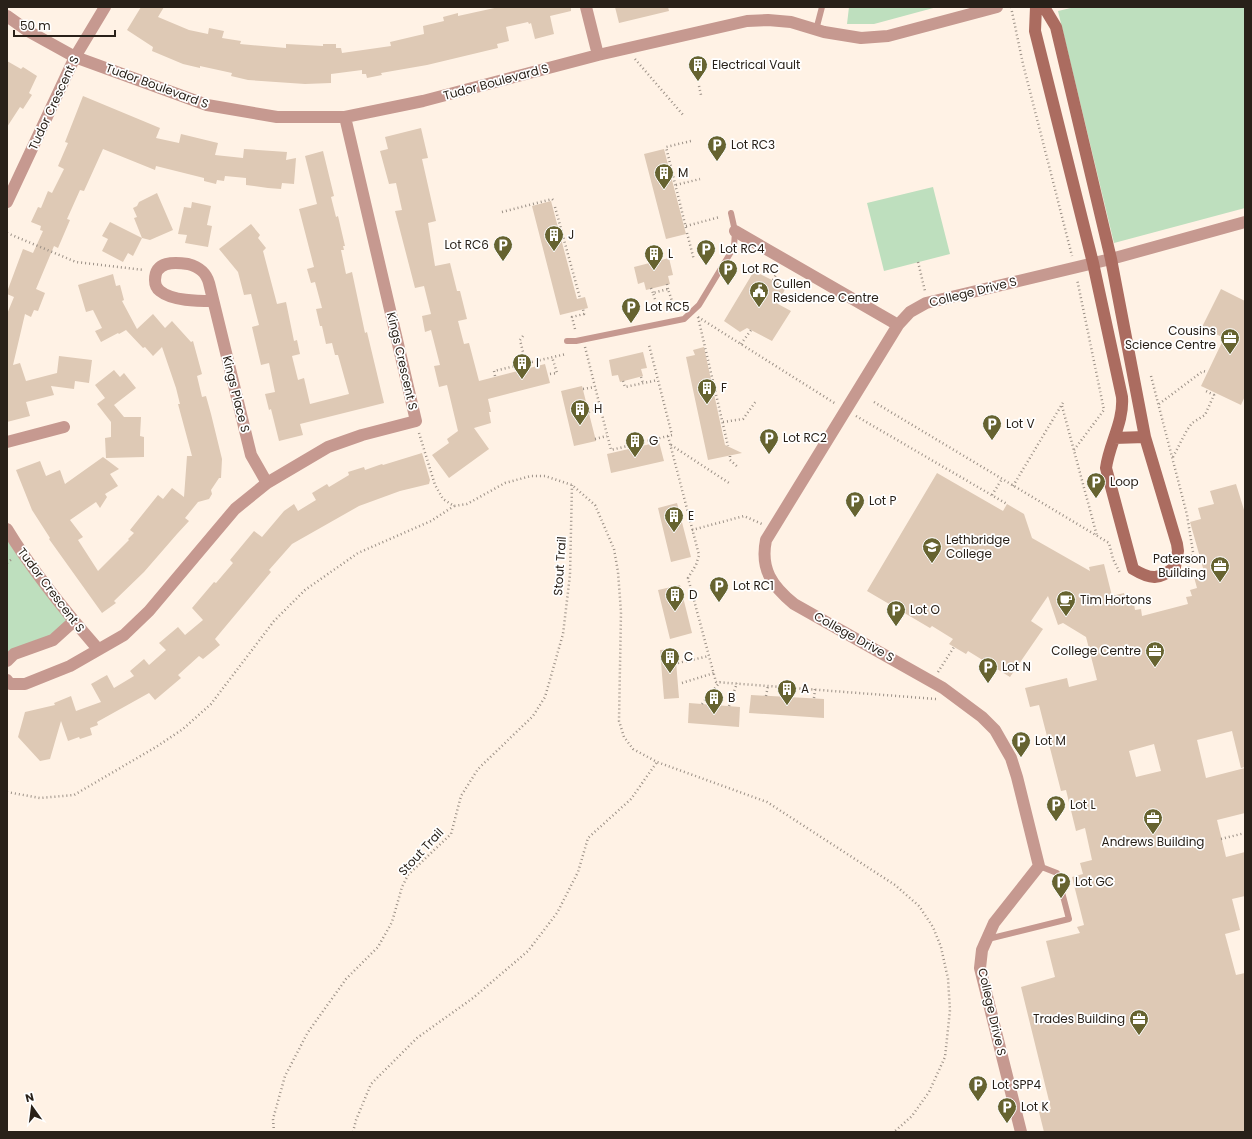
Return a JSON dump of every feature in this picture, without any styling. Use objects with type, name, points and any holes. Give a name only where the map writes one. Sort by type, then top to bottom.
[{"type":"street","name":"Tudor Crescent S","points":[[7,202],[75,57],[105,7]]},
{"type":"street","points":[[586,7],[598,56]]},
{"type":"street","name":"Tudor Boulevard S","points":[[7,16],[28,31],[75,57],[207,105],[277,117],[345,117],[423,101],[598,56],[747,21],[768,20],[791,22],[816,30],[861,38],[888,36],[997,7]]},
{"type":"street","points":[[1036,7],[1035,31],[1093,263],[1122,397],[1123,407],[1108,453],[1106,468],[1134,570],[1146,577],[1159,577],[1174,567],[1178,551],[1145,437],[1111,259],[1056,27],[1044,7]]},
{"type":"street","name":"Kings Crescent S","points":[[7,680],[10,684],[25,684],[70,666],[124,635],[149,611],[235,509],[267,483],[328,447],[362,435],[416,421],[345,117]]},
{"type":"street","name":"College Drive S","points":[[1021,1132],[980,968],[982,950],[994,923],[1039,866],[1018,777],[1011,758],[995,730],[982,716],[943,688],[794,604],[784,596],[774,585],[764,562],[766,540],[898,325],[910,312],[928,302],[1111,259],[1245,222]]},
{"type":"street","points":[[735,231],[898,325]]},
{"type":"street","name":"Kings Place S","points":[[156,272],[163,265],[174,262],[201,269],[208,279],[251,455],[267,483]]},
{"type":"street","points":[[156,272],[155,283],[160,291],[176,297],[213,301]]},
{"type":"street","points":[[7,442],[64,427]]},
{"type":"street","points":[[1114,438],[1145,437]]},
{"type":"street","name":"Tudor Crescent S","points":[[7,529],[22,553],[74,622],[98,649]]},
{"type":"street","points":[[7,661],[14,654],[53,640],[74,622]]},
{"type":"lane","points":[[816,30],[822,7]]},
{"type":"lane","points":[[566,341],[576,341],[684,319],[699,304],[734,247],[735,231],[731,212]]},
{"type":"lane","points":[[986,939],[1069,919],[1057,873],[1039,866]]},
{"type":"path","points":[[1011,7],[1023,64],[1075,267],[1104,410],[1074,450]]},
{"type":"path","points":[[627,49],[684,116]]},
{"type":"path","points":[[699,86],[701,95]]},
{"type":"path","points":[[691,141],[666,147],[686,227],[720,217]]},
{"type":"path","points":[[676,186],[700,179]]},
{"type":"path","points":[[502,212],[552,199],[553,200]]},
{"type":"path","points":[[555,207],[580,298]]},
{"type":"path","points":[[687,233],[694,260]]},
{"type":"path","points":[[7,234],[76,262],[156,272]]},
{"type":"path","points":[[918,262],[928,302]]},
{"type":"path","points":[[667,284],[674,307]]},
{"type":"path","points":[[651,288],[655,299]]},
{"type":"path","points":[[653,293],[668,289]]},
{"type":"path","points":[[575,329],[572,317],[584,314],[582,309]]},
{"type":"path","points":[[692,312],[846,410],[1008,504]]},
{"type":"path","points":[[698,316],[728,446]]},
{"type":"path","points":[[741,344],[751,330]]},
{"type":"path","points":[[523,336],[520,340],[527,368]]},
{"type":"path","points":[[585,347],[611,452],[659,440],[672,435],[649,345]]},
{"type":"path","points":[[495,376],[494,371],[566,354]]},
{"type":"path","points":[[550,374],[557,373],[552,357]]},
{"type":"path","points":[[1159,404],[1204,371],[1207,372]]},
{"type":"path","points":[[641,377],[643,383]]},
{"type":"path","points":[[623,381],[625,387],[658,380]]},
{"type":"path","points":[[583,389],[595,386]]},
{"type":"path","points":[[1173,458],[1186,430],[1192,423],[1205,415],[1214,395],[1206,391],[1207,389]]},
{"type":"path","points":[[722,422],[743,419],[756,401]]},
{"type":"path","points":[[1013,486],[1064,401]]},
{"type":"path","points":[[874,402],[1109,543]]},
{"type":"path","points":[[1062,406],[1097,536]]},
{"type":"path","points":[[589,412],[601,409]]},
{"type":"path","points":[[416,421],[435,485],[442,499],[454,506]]},
{"type":"path","points":[[595,439],[607,436]]},
{"type":"path","points":[[668,436],[698,555],[696,565],[688,578],[716,682],[847,692]]},
{"type":"path","points":[[671,445],[729,483]]},
{"type":"path","points":[[730,456],[730,460],[739,468]]},
{"type":"path","points":[[7,792],[40,798],[74,795],[156,747],[183,729],[211,704],[274,621],[305,590],[358,553],[431,521],[454,506],[467,504],[505,483],[531,476],[545,476],[572,485],[595,505],[615,556],[618,572],[621,612],[619,721],[624,736],[633,749],[657,762],[767,802],[895,885],[919,906],[934,927],[941,947],[948,979],[950,1010],[944,1057],[929,1092],[912,1116],[894,1132]]},
{"type":"path","points":[[992,495],[1002,479]]},
{"type":"path","name":"Stout Trail","points":[[274,1132],[273,1119],[285,1076],[308,1032],[346,979],[378,947],[392,922],[402,887],[408,875],[451,834],[462,796],[478,769],[533,716],[545,697],[563,634],[570,574],[572,485]]},
{"type":"path","points":[[692,530],[744,516],[773,529]]},
{"type":"path","points":[[678,663],[709,656]]},
{"type":"path","points":[[682,684],[714,673]]},
{"type":"path","points":[[702,704],[720,682]]},
{"type":"path","points":[[730,706],[737,683]]},
{"type":"path","points":[[766,696],[768,686]]},
{"type":"path","points":[[789,697],[790,687]]},
{"type":"path","points":[[814,698],[815,689]]},
{"type":"path","points":[[354,1132],[356,1120],[371,1084],[416,1038],[473,998],[528,951],[557,913],[578,872],[588,838],[631,799],[657,762]]},
{"type":"path","points":[[1221,838],[1245,833]]},
{"type":"green space","points":[[849,7],[937,7],[874,24],[847,24]]},
{"type":"green space","points":[[1075,7],[1245,7],[1245,208],[1114,243],[1058,11]]},
{"type":"green space","points":[[933,187],[950,254],[884,271],[867,203]]},
{"type":"green space","points":[[7,529],[74,621],[7,661]]},
{"type":"building","points":[[141,7],[164,7],[158,17],[189,30],[208,34],[209,28],[224,31],[222,38],[241,41],[240,44],[286,48],[286,44],[323,46],[323,44],[336,44],[336,48],[341,48],[342,53],[391,46],[390,42],[424,34],[423,26],[444,21],[443,17],[458,13],[458,16],[499,7],[571,7],[571,11],[550,16],[554,34],[535,39],[531,23],[529,24],[528,22],[506,27],[509,41],[497,44],[498,48],[427,65],[381,73],[382,75],[367,78],[366,74],[362,74],[362,70],[331,74],[331,83],[305,84],[248,80],[231,76],[232,73],[183,64],[152,51],[153,47],[127,30]]},
{"type":"building","points":[[615,7],[668,7],[669,11],[619,23]]},
{"type":"building","points":[[7,61],[21,69],[23,67],[37,76],[29,93],[32,95],[23,109],[20,107],[7,127]]},
{"type":"building","points":[[83,96],[160,128],[156,138],[179,143],[181,134],[218,143],[215,155],[243,158],[244,149],[287,152],[286,160],[296,158],[294,184],[282,183],[281,189],[268,188],[246,185],[246,178],[225,176],[224,181],[217,180],[216,184],[204,181],[204,178],[156,166],[155,170],[103,149],[84,191],[80,190],[67,219],[70,220],[58,248],[54,246],[36,289],[45,293],[38,311],[34,310],[31,317],[25,314],[13,365],[20,363],[26,381],[57,373],[59,356],[92,360],[89,383],[75,381],[74,389],[51,386],[54,395],[26,402],[30,416],[7,422],[7,314],[14,297],[7,294],[7,292],[23,249],[33,253],[43,231],[40,230],[41,226],[31,222],[38,207],[41,208],[48,191],[52,193],[64,169],[58,166],[68,143],[65,142]]},
{"type":"building","points":[[421,128],[428,158],[422,159],[436,221],[428,223],[435,266],[450,263],[457,291],[460,291],[467,319],[458,321],[464,344],[469,343],[479,381],[545,364],[550,383],[488,399],[491,412],[489,412],[491,423],[474,428],[489,449],[449,478],[432,455],[449,443],[447,439],[458,431],[447,385],[439,387],[434,366],[440,365],[431,330],[425,332],[422,316],[431,314],[424,286],[415,288],[395,211],[402,210],[396,183],[389,184],[380,151],[388,149],[385,137]]},
{"type":"building","name":"M","points":[[664,149],[686,234],[666,239],[644,154]]},
{"type":"building","points":[[323,151],[334,196],[331,197],[336,217],[338,216],[345,246],[343,246],[344,250],[341,250],[346,274],[352,272],[365,333],[367,332],[384,403],[300,424],[303,435],[279,441],[271,409],[269,410],[265,394],[275,392],[269,363],[261,365],[252,327],[259,325],[251,294],[244,295],[238,272],[219,249],[251,224],[260,235],[258,238],[266,248],[263,251],[277,304],[286,302],[294,341],[297,340],[300,354],[292,356],[298,380],[304,378],[310,404],[349,394],[338,355],[335,355],[332,343],[326,344],[322,326],[320,326],[316,309],[322,308],[315,282],[311,283],[307,269],[314,267],[299,209],[317,204],[305,156]]},
{"type":"building","points":[[157,193],[173,230],[150,240],[142,238],[134,218],[137,217],[133,208],[137,206],[139,202]]},
{"type":"building","name":"J","points":[[551,201],[577,299],[585,297],[588,308],[560,315],[532,206]]},
{"type":"building","points":[[192,202],[211,206],[207,225],[212,226],[208,247],[185,243],[187,235],[178,234],[184,207],[191,208]]},
{"type":"building","points":[[110,222],[142,238],[133,256],[128,253],[123,262],[102,251],[108,239],[102,236]]},
{"type":"building","name":"L","points":[[669,258],[673,275],[668,276],[670,284],[646,290],[644,282],[638,284],[634,267]]},
{"type":"building","name":"Cullen Residence Centre","points":[[754,271],[786,287],[778,304],[791,311],[772,341],[747,328],[740,332],[724,321]]},
{"type":"building","points":[[113,274],[116,286],[120,285],[124,300],[122,301],[137,329],[153,314],[165,328],[172,321],[191,342],[193,341],[202,374],[197,376],[202,397],[206,396],[222,459],[221,478],[219,478],[211,490],[212,494],[209,499],[198,502],[185,518],[189,521],[144,572],[114,601],[116,603],[102,613],[49,539],[50,538],[32,510],[16,470],[40,461],[46,476],[60,470],[65,484],[103,457],[119,469],[110,474],[118,486],[105,494],[107,497],[100,508],[96,502],[70,520],[83,537],[78,540],[98,571],[129,540],[128,539],[134,533],[130,530],[158,495],[163,499],[172,488],[184,497],[187,456],[192,456],[178,404],[180,404],[176,388],[162,347],[153,356],[126,330],[101,342],[95,331],[102,328],[93,310],[86,312],[78,285]]},
{"type":"building","name":"Cousins Science Centre","points":[[1221,289],[1245,301],[1245,396],[1241,405],[1201,386],[1224,338],[1202,327]]},
{"type":"building","name":"F","points":[[704,347],[725,445],[742,453],[708,460],[686,357],[695,355],[693,350]]},
{"type":"building","points":[[643,352],[647,368],[641,369],[643,376],[620,382],[618,375],[612,376],[609,360]]},
{"type":"building","points":[[114,370],[120,377],[124,373],[136,388],[114,405],[124,417],[141,417],[140,436],[144,437],[144,457],[106,458],[105,438],[111,437],[111,422],[97,404],[105,398],[95,385]]},
{"type":"building","name":"H","points":[[582,386],[596,441],[574,446],[561,391]]},
{"type":"building","name":"G","points":[[659,442],[664,461],[611,473],[607,454]]},
{"type":"building","points":[[422,453],[430,480],[429,484],[400,491],[359,506],[292,544],[269,570],[271,572],[215,639],[220,645],[203,659],[199,656],[178,675],[181,678],[155,700],[149,693],[97,722],[98,725],[90,728],[92,735],[80,739],[79,737],[68,741],[61,721],[50,759],[40,761],[18,737],[25,712],[55,705],[54,703],[71,696],[76,711],[101,702],[91,684],[107,675],[114,688],[134,676],[130,671],[144,659],[149,665],[166,650],[159,643],[178,627],[185,635],[203,620],[192,608],[214,582],[216,583],[233,563],[230,560],[254,531],[262,537],[284,511],[294,504],[298,511],[316,500],[312,493],[327,484],[329,487],[349,475],[348,472],[364,467],[365,470]]},
{"type":"building","points":[[937,473],[1003,511],[1007,504],[1024,514],[1032,538],[1090,571],[1089,567],[1104,564],[1112,596],[1124,593],[1127,606],[1134,604],[1135,610],[1141,609],[1142,616],[1188,604],[1186,597],[1192,596],[1190,590],[1197,588],[1194,577],[1205,575],[1190,522],[1201,519],[1198,508],[1214,504],[1210,491],[1236,484],[1245,513],[1245,767],[1241,768],[1232,731],[1197,740],[1206,778],[1245,768],[1245,813],[1217,820],[1226,857],[1245,852],[1245,896],[1232,899],[1240,930],[1225,934],[1236,975],[1245,973],[1245,1132],[1044,1132],[1039,1112],[1051,1109],[1021,987],[1055,977],[1046,941],[1080,933],[1077,927],[1084,925],[1072,877],[1083,874],[1080,863],[1092,860],[1085,828],[1076,831],[1066,790],[1061,791],[1039,705],[1030,707],[1025,688],[1067,678],[1069,687],[1097,680],[1086,637],[1063,623],[1058,625],[1048,596],[1031,621],[1043,629],[1010,677],[968,651],[966,654],[949,644],[953,639],[932,626],[930,628],[867,591]],"holes":[[[1154,744],[1161,771],[1136,777],[1129,751]]]},
{"type":"building","name":"E","points":[[677,503],[691,557],[671,562],[658,508]]},
{"type":"building","name":"D","points":[[680,585],[692,633],[670,639],[658,590]]},
{"type":"building","name":"C","points":[[675,649],[679,698],[664,699],[660,650]]},
{"type":"building","name":"A","points":[[751,695],[824,699],[824,718],[749,713]]},
{"type":"building","name":"B","points":[[689,703],[740,707],[739,727],[688,723]]},
{"type":"place","name":"Electrical Vault","points":[[698,82]]},
{"type":"place","name":"Lot RC3","points":[[717,162]]},
{"type":"place","name":"M","points":[[664,190]]},
{"type":"place","name":"J","points":[[554,252]]},
{"type":"place","name":"Lot RC6","points":[[503,262]]},
{"type":"place","name":"Lot RC4","points":[[706,266]]},
{"type":"place","name":"L","points":[[654,271]]},
{"type":"place","name":"Lot RC","points":[[728,286]]},
{"type":"place","name":"Cullen Residence Centre","points":[[759,308]]},
{"type":"place","name":"Lot RC5","points":[[631,324]]},
{"type":"place","name":"Cousins Science Centre","points":[[1230,355]]},
{"type":"place","name":"I","points":[[522,380]]},
{"type":"place","name":"F","points":[[707,405]]},
{"type":"place","name":"H","points":[[580,426]]},
{"type":"place","name":"Lot V","points":[[992,441]]},
{"type":"place","name":"Lot RC2","points":[[769,455]]},
{"type":"place","name":"G","points":[[635,458]]},
{"type":"place","name":"Loop","points":[[1096,499]]},
{"type":"place","name":"Lot P","points":[[855,518]]},
{"type":"place","name":"E","points":[[674,533]]},
{"type":"place","name":"Lethbridge College","points":[[932,564]]},
{"type":"place","name":"Paterson Building","points":[[1220,583]]},
{"type":"place","name":"Lot RC1","points":[[719,603]]},
{"type":"place","name":"D","points":[[675,612]]},
{"type":"place","name":"Tim Hortons","points":[[1066,617]]},
{"type":"place","name":"Lot O","points":[[896,627]]},
{"type":"place","name":"College Centre","points":[[1155,668]]},
{"type":"place","name":"C","points":[[670,674]]},
{"type":"place","name":"Lot N","points":[[988,684]]},
{"type":"place","name":"A","points":[[787,706]]},
{"type":"place","name":"B","points":[[714,715]]},
{"type":"place","name":"Lot M","points":[[1021,758]]},
{"type":"place","name":"Lot L","points":[[1056,822]]},
{"type":"place","name":"Andrews Building","points":[[1153,835]]},
{"type":"place","name":"Lot GC","points":[[1061,899]]},
{"type":"place","name":"Trades Building","points":[[1139,1036]]},
{"type":"place","name":"Lot SPP4","points":[[978,1102]]},
{"type":"place","name":"Lot K","points":[[1007,1124]]}]
